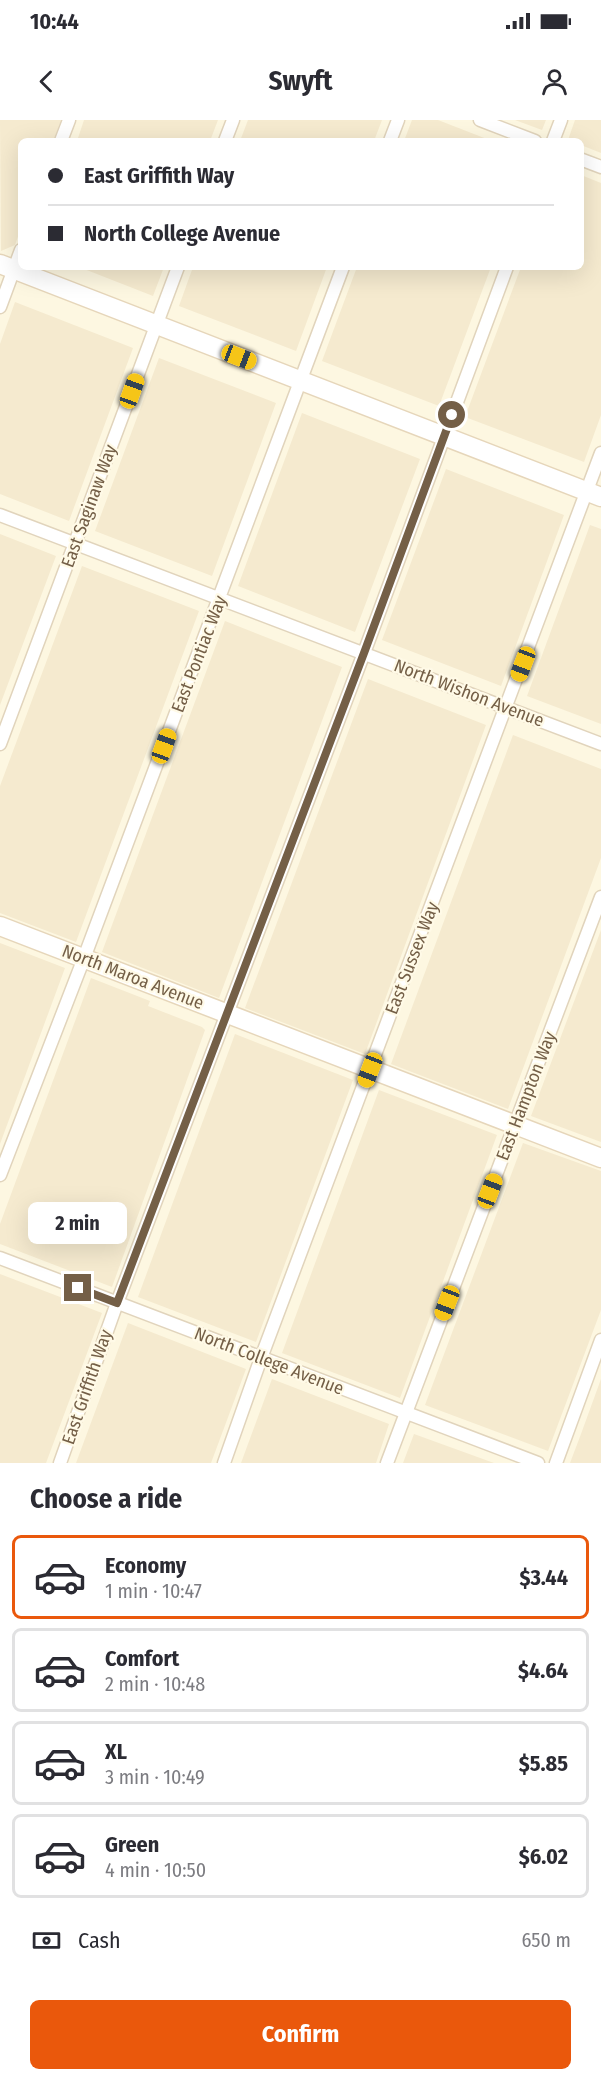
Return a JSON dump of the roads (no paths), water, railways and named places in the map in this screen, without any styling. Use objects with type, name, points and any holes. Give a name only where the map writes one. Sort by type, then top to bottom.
[{"type":"main road","points":[[7,267],[594,494]]},
{"type":"main road","name":"North Maroa Avenue","points":[[0,926],[601,1158]]},
{"type":"street","points":[[62,138],[69,120]]},
{"type":"street","points":[[226,138],[233,120]]},
{"type":"street","points":[[391,138],[398,120]]},
{"type":"street","points":[[480,120],[527,138]]},
{"type":"street","points":[[554,138],[561,120]]},
{"type":"street","points":[[584,161],[601,167]]},
{"type":"street","points":[[0,307],[7,267],[18,254]]},
{"type":"street","name":"East Saginaw Way","points":[[0,744],[177,270]]},
{"type":"street","name":"East Pontiac Way","points":[[0,1175],[84,958],[342,270]]},
{"type":"street","name":"East Griffith Way","points":[[60,1463],[117,1303],[364,653],[506,270]]},
{"type":"street","name":"East Sussex Way","points":[[224,1463],[261,1358],[507,708],[594,494],[601,453]]},
{"type":"street","name":"North Wishon Avenue","points":[[0,515],[601,744]]},
{"type":"street","name":"East Hampton Way","points":[[387,1463],[601,897]]},
{"type":"street","name":"North College Avenue","points":[[0,1258],[538,1463]]},
{"type":"street","points":[[556,1463],[601,1340]]}]
